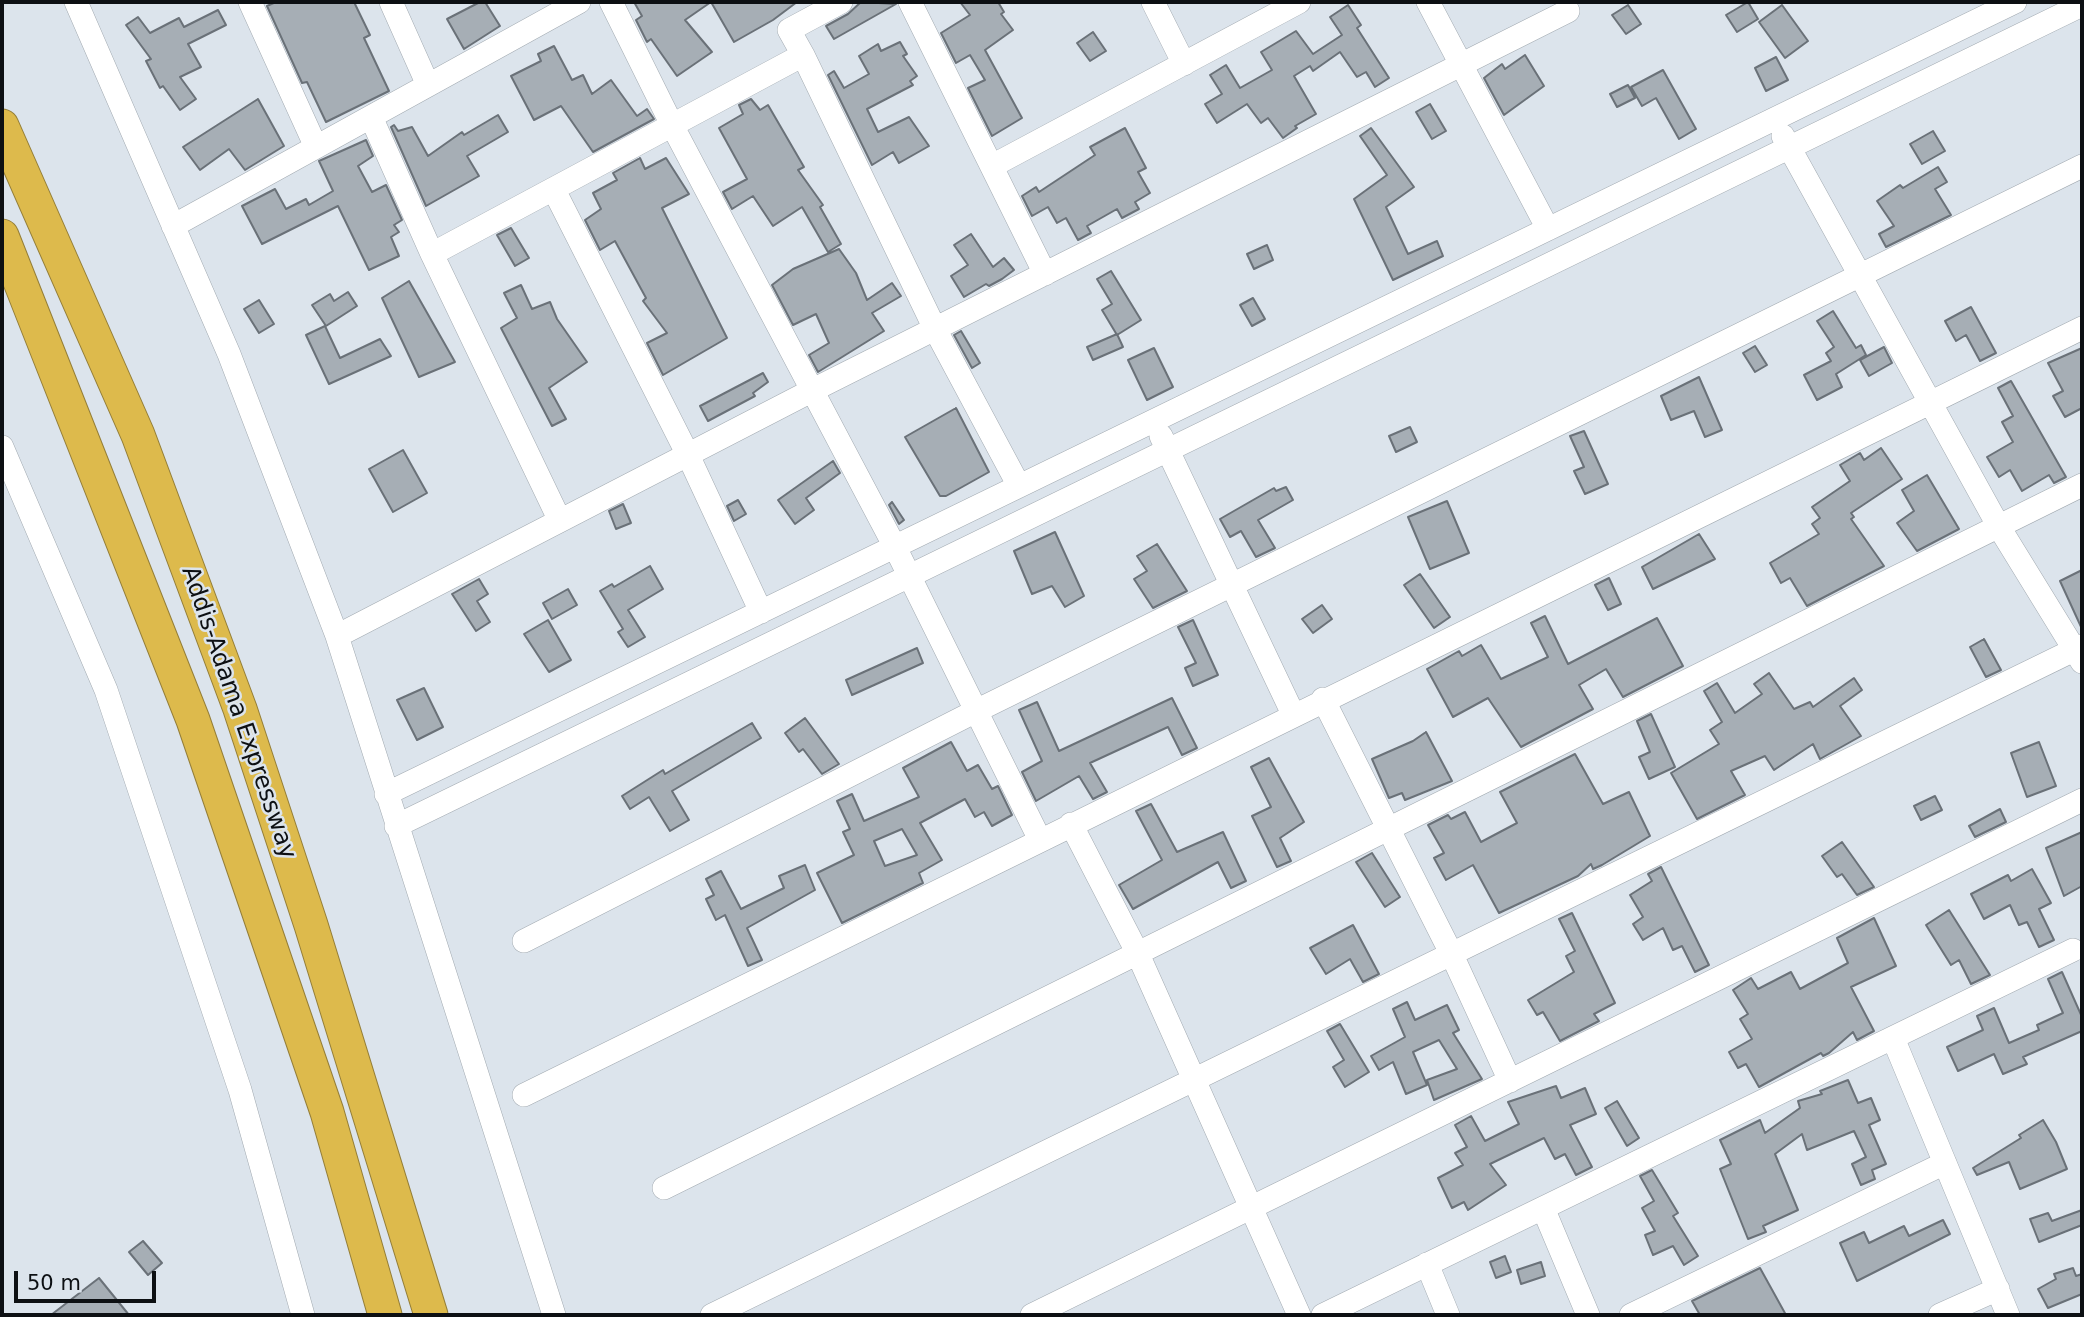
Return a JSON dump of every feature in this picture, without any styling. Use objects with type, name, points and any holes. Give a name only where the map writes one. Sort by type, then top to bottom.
[{"type":"highway","name":"Addis-Adama Expressway","points":[[2,126],[138,435],[240,709],[311,925],[431,1315]]},
{"type":"highway","name":"Addis-Adama Expressway","points":[[2,236],[193,720],[327,1112],[385,1315]]},
{"type":"street","points":[[76,2],[229,355],[337,636],[554,1315]]},
{"type":"street","points":[[250,2],[316,147]]},
{"type":"street","points":[[391,2],[428,85]]},
{"type":"street","points":[[611,2],[672,125],[895,547],[1040,840]]},
{"type":"street","points":[[841,2],[789,30],[935,329],[1019,486]]},
{"type":"street","points":[[910,2],[1045,274]]},
{"type":"street","points":[[1153,2],[1184,64]]},
{"type":"street","points":[[992,166],[1184,64],[1272,8],[1300,2]]},
{"type":"street","points":[[1428,2],[1548,229]]},
{"type":"street","points":[[386,794],[2015,2]]},
{"type":"street","points":[[173,226],[573,3]]},
{"type":"street","points":[[396,826],[2082,5]]},
{"type":"street","points":[[337,636],[813,390],[1568,11]]},
{"type":"street","points":[[432,254],[803,55]]},
{"type":"street","points":[[371,117],[432,254],[560,521]]},
{"type":"street","points":[[712,1315],[2080,653],[1999,527],[1774,119]]},
{"type":"street","points":[[524,941],[976,711],[2082,166]]},
{"type":"street","points":[[554,190],[688,455],[761,612]]},
{"type":"street","points":[[524,1095],[1323,699],[2082,328]]},
{"type":"street","points":[[1154,421],[1293,714]]},
{"type":"street","points":[[2,447],[106,690],[240,1090],[303,1315]]},
{"type":"street","points":[[664,1188],[2082,485]]},
{"type":"street","points":[[1323,699],[1452,955],[1510,1081]]},
{"type":"street","points":[[1035,1314],[2082,800]]},
{"type":"street","points":[[1071,824],[1137,952],[1253,1206],[1299,1315]]},
{"type":"street","points":[[1323,1315],[2073,950]]},
{"type":"street","points":[[1893,1038],[2008,1315]]},
{"type":"street","points":[[1631,1315],[1945,1163]]},
{"type":"street","points":[[1543,1208],[1588,1315]]},
{"type":"street","points":[[1427,1264],[1448,1315]]},
{"type":"street","points":[[1940,1315],[1997,1289]]},
{"type":"building","points":[[276,2],[354,2],[370,35],[364,38],[389,91],[326,122],[307,82],[302,83],[267,6]]},
{"type":"building","points":[[485,2],[500,26],[464,49],[447,19]]},
{"type":"building","points":[[634,2],[711,2],[685,20],[712,52],[677,76],[651,39],[647,42],[636,20],[642,16]]},
{"type":"building","points":[[711,2],[797,2],[773,20],[734,42]]},
{"type":"building","points":[[861,2],[896,4],[834,39],[826,26],[848,14]]},
{"type":"building","points":[[960,2],[998,2],[1004,12],[1001,14],[1013,30],[985,50],[1022,118],[992,136],[968,88],[985,80],[970,55],[956,63],[941,33],[970,15]]},
{"type":"building","points":[[1748,2],[1758,19],[1737,32],[1726,15]]},
{"type":"building","points":[[1348,5],[1361,25],[1357,28],[1389,78],[1375,87],[1366,72],[1357,77],[1340,52],[1313,71],[1310,66],[1294,76],[1316,114],[1295,126],[1297,128],[1283,138],[1268,118],[1261,123],[1247,104],[1217,123],[1205,104],[1222,94],[1210,75],[1226,65],[1240,88],[1272,70],[1261,52],[1296,31],[1313,54],[1342,35],[1330,17]]},
{"type":"building","points":[[1628,5],[1641,24],[1626,34],[1612,15]]},
{"type":"building","points":[[1782,5],[1808,41],[1785,58],[1759,22]]},
{"type":"building","points":[[218,10],[226,25],[188,44],[201,67],[180,77],[196,99],[180,110],[163,86],[160,88],[146,61],[151,59],[126,25],[138,17],[150,33],[179,18],[184,27]]},
{"type":"building","points":[[1093,32],[1106,51],[1090,61],[1077,43]]},
{"type":"building","points":[[900,42],[907,54],[903,56],[917,76],[910,81],[913,85],[867,109],[878,132],[909,117],[929,146],[899,163],[893,152],[872,165],[828,75],[834,71],[844,88],[869,74],[859,56],[878,44],[881,51]]},
{"type":"building","points":[[554,46],[572,80],[583,75],[592,94],[611,80],[637,116],[647,109],[654,119],[593,152],[561,106],[534,120],[511,76],[541,61],[538,54]]},
{"type":"building","points":[[1525,55],[1544,86],[1504,115],[1484,78],[1502,64],[1505,69]]},
{"type":"building","points":[[1776,57],[1788,80],[1766,91],[1755,68]]},
{"type":"building","points":[[1663,70],[1696,129],[1679,139],[1656,98],[1642,106],[1631,87]]},
{"type":"building","points":[[1628,85],[1635,98],[1617,107],[1610,94]]},
{"type":"building","points":[[258,99],[284,146],[245,170],[229,149],[200,170],[183,147]]},
{"type":"building","points":[[751,99],[760,110],[768,105],[804,167],[798,170],[823,205],[820,207],[841,244],[828,252],[802,207],[773,226],[753,196],[732,209],[723,192],[747,179],[719,128],[743,114],[739,105]]},
{"type":"building","points":[[1430,104],[1446,131],[1432,139],[1416,112]]},
{"type":"building","points":[[498,115],[508,132],[467,156],[479,176],[426,206],[391,127],[394,125],[398,131],[412,127],[428,156],[462,132],[464,135]]},
{"type":"building","points":[[1125,128],[1146,168],[1138,172],[1150,193],[1135,202],[1139,209],[1122,218],[1117,209],[1087,226],[1091,233],[1078,240],[1066,218],[1057,223],[1048,207],[1032,216],[1022,196],[1036,187],[1039,192],[1095,155],[1090,147]]},
{"type":"building","points":[[1371,128],[1414,187],[1386,207],[1408,254],[1437,241],[1443,256],[1393,280],[1354,199],[1387,175],[1360,136]]},
{"type":"building","points":[[1933,131],[1945,151],[1922,164],[1910,144]]},
{"type":"building","points":[[366,140],[373,156],[358,166],[372,192],[386,185],[402,220],[394,225],[399,232],[391,237],[399,256],[369,270],[338,206],[262,244],[242,206],[275,189],[286,209],[306,199],[309,205],[333,191],[319,161]]},
{"type":"building","points":[[640,158],[645,169],[666,158],[689,194],[662,208],[727,338],[663,375],[647,343],[667,333],[643,301],[646,298],[615,241],[600,250],[585,220],[601,209],[593,193],[617,180],[613,173]]},
{"type":"building","points":[[1938,167],[1947,182],[1935,189],[1951,215],[1886,247],[1879,234],[1894,226],[1877,201],[1900,185],[1903,188]]},
{"type":"building","points":[[511,228],[529,258],[515,266],[497,235]]},
{"type":"building","points":[[971,234],[993,267],[1004,258],[1014,270],[1002,279],[989,286],[986,284],[964,297],[951,276],[968,265],[954,245]]},
{"type":"building","points":[[1267,245],[1273,260],[1254,269],[1247,254]]},
{"type":"building","points":[[839,249],[856,273],[867,300],[892,283],[901,296],[872,313],[884,331],[818,372],[809,355],[829,343],[816,314],[793,325],[772,285],[793,269]]},
{"type":"building","points":[[1111,271],[1141,320],[1117,335],[1102,310],[1112,304],[1097,279]]},
{"type":"building","points":[[409,281],[455,362],[419,377],[382,298]]},
{"type":"building","points":[[521,285],[532,309],[550,302],[557,319],[587,362],[549,388],[566,419],[552,426],[501,328],[517,318],[504,293]]},
{"type":"building","points":[[348,292],[357,306],[326,326],[312,305],[330,294],[334,301]]},
{"type":"building","points":[[1253,298],[1265,319],[1252,326],[1240,305]]},
{"type":"building","points":[[259,300],[274,324],[259,333],[244,309]]},
{"type":"building","points":[[1971,307],[1996,353],[1980,361],[1966,335],[1956,341],[1945,321]]},
{"type":"building","points":[[1833,311],[1856,348],[1861,345],[1866,355],[1836,374],[1842,387],[1817,400],[1804,375],[1831,361],[1826,353],[1834,347],[1817,321]]},
{"type":"building","points":[[325,326],[340,358],[380,339],[391,356],[329,384],[306,335]]},
{"type":"building","points":[[961,331],[980,363],[972,368],[954,335]]},
{"type":"building","points":[[1117,334],[1123,347],[1093,360],[1087,347]]},
{"type":"building","points":[[1755,346],[1767,365],[1755,372],[1743,353]]},
{"type":"building","points":[[1884,347],[1892,363],[1869,376],[1860,360]]},
{"type":"building","points":[[1154,348],[1173,387],[1147,400],[1128,360]]},
{"type":"building","points":[[2082,348],[2082,408],[2065,417],[2053,396],[2063,391],[2048,363]]},
{"type":"building","points":[[763,373],[768,382],[753,393],[755,396],[708,421],[700,406]]},
{"type":"building","points":[[1699,377],[1722,430],[1705,437],[1694,411],[1671,420],[1661,396]]},
{"type":"building","points":[[2011,381],[2066,477],[2054,483],[2049,475],[2022,491],[2010,470],[1999,477],[1987,457],[2013,442],[2002,422],[2013,416],[1998,388]]},
{"type":"building","points":[[956,408],[989,472],[946,496],[940,496],[905,437]]},
{"type":"building","points":[[1410,427],[1417,442],[1396,452],[1389,436]]},
{"type":"building","points":[[1584,431],[1608,484],[1585,494],[1574,471],[1584,467],[1570,436]]},
{"type":"building","points":[[1881,448],[1902,479],[1851,513],[1854,517],[1851,519],[1884,566],[1807,606],[1790,578],[1781,583],[1770,563],[1819,534],[1812,524],[1820,518],[1812,507],[1850,481],[1840,465],[1860,453],[1864,460]]},
{"type":"building","points":[[403,450],[427,493],[393,512],[369,469]]},
{"type":"building","points":[[833,461],[840,473],[806,498],[814,510],[795,524],[778,500]]},
{"type":"building","points":[[1927,475],[1959,529],[1917,551],[1897,523],[1914,511],[1902,490]]},
{"type":"building","points":[[1286,487],[1293,500],[1258,520],[1275,548],[1256,557],[1241,531],[1230,537],[1220,519],[1274,488],[1276,491]]},
{"type":"building","points":[[738,500],[746,514],[734,521],[727,506]]},
{"type":"building","points":[[1447,501],[1469,553],[1430,569],[1408,517]]},
{"type":"building","points":[[892,502],[904,520],[899,524],[889,505]]},
{"type":"building","points":[[623,504],[631,523],[616,529],[609,511]]},
{"type":"building","points":[[1055,532],[1084,596],[1065,607],[1052,586],[1032,594],[1014,551]]},
{"type":"building","points":[[1699,534],[1715,559],[1653,589],[1642,567]]},
{"type":"building","points":[[1157,544],[1187,591],[1153,608],[1134,579],[1147,571],[1137,556]]},
{"type":"building","points":[[650,566],[663,589],[628,610],[645,637],[628,647],[618,632],[623,629],[600,591],[612,584],[614,587]]},
{"type":"building","points":[[2082,570],[2082,629],[2060,581]]},
{"type":"building","points":[[1420,574],[1450,617],[1434,628],[1404,585]]},
{"type":"building","points":[[1609,578],[1621,604],[1608,610],[1595,585]]},
{"type":"building","points":[[479,579],[488,594],[477,601],[490,622],[476,631],[452,594]]},
{"type":"building","points":[[568,589],[577,605],[552,619],[543,603]]},
{"type":"building","points":[[1322,605],[1332,619],[1313,633],[1302,619]]},
{"type":"building","points":[[1545,616],[1568,664],[1657,618],[1683,666],[1623,697],[1606,669],[1579,685],[1593,709],[1521,747],[1488,698],[1453,717],[1427,669],[1459,651],[1462,656],[1481,645],[1501,679],[1548,657],[1531,623]]},
{"type":"building","points":[[548,620],[571,660],[549,672],[524,634]]},
{"type":"building","points":[[1193,620],[1218,675],[1193,686],[1185,668],[1196,663],[1178,627]]},
{"type":"building","points":[[1984,639],[2001,670],[1986,677],[1970,647]]},
{"type":"building","points":[[917,648],[923,663],[852,695],[846,680]]},
{"type":"building","points":[[1769,673],[1794,709],[1810,702],[1813,707],[1854,678],[1862,690],[1840,706],[1861,736],[1820,759],[1813,744],[1774,770],[1765,756],[1731,771],[1745,795],[1697,819],[1671,773],[1719,744],[1710,730],[1722,722],[1704,691],[1717,683],[1735,713],[1762,694],[1754,684]]},
{"type":"building","points":[[424,688],[443,727],[417,740],[397,700]]},
{"type":"building","points":[[1172,698],[1197,748],[1182,755],[1168,727],[1090,763],[1107,792],[1093,799],[1079,776],[1036,801],[1022,772],[1042,761],[1019,710],[1037,702],[1059,751]]},
{"type":"building","points":[[1651,714],[1675,767],[1649,779],[1639,757],[1650,752],[1637,721]]},
{"type":"building","points":[[805,718],[839,764],[822,774],[803,749],[799,752],[785,733]]},
{"type":"building","points":[[752,723],[761,738],[672,791],[689,820],[670,831],[649,797],[630,809],[622,796],[663,770],[665,774]]},
{"type":"building","points":[[1426,732],[1452,781],[1405,800],[1402,793],[1389,798],[1372,759],[1413,741]]},
{"type":"building","points":[[951,742],[967,771],[978,765],[992,789],[998,786],[1012,815],[992,826],[984,812],[975,817],[965,799],[920,823],[942,860],[919,873],[923,883],[842,923],[817,873],[854,855],[843,832],[850,829],[837,801],[852,794],[864,821],[919,797],[903,768]],"holes":[[[902,829],[917,855],[885,866],[874,841]]]},
{"type":"building","points":[[2039,742],[2056,786],[2027,797],[2011,753]]},
{"type":"building","points":[[1575,754],[1603,804],[1629,792],[1650,836],[1602,865],[1593,869],[1591,864],[1578,876],[1499,913],[1473,865],[1446,880],[1434,858],[1444,853],[1428,825],[1448,815],[1451,819],[1465,812],[1481,842],[1517,823],[1500,792]]},
{"type":"building","points":[[1269,758],[1304,822],[1280,838],[1291,861],[1277,867],[1252,816],[1271,807],[1251,767]]},
{"type":"building","points":[[1935,796],[1942,810],[1921,820],[1914,806]]},
{"type":"building","points":[[1151,804],[1177,852],[1223,832],[1246,881],[1231,888],[1218,862],[1133,909],[1119,885],[1162,860],[1136,811]]},
{"type":"building","points":[[2000,809],[2006,822],[1975,837],[1969,826]]},
{"type":"building","points":[[2082,832],[2082,886],[2064,896],[2046,848]]},
{"type":"building","points":[[1842,842],[1874,887],[1857,895],[1842,874],[1837,877],[1822,856]]},
{"type":"building","points":[[1372,853],[1400,897],[1385,907],[1356,862]]},
{"type":"building","points":[[805,865],[815,890],[747,928],[762,960],[748,966],[725,915],[716,920],[706,899],[714,895],[706,879],[721,871],[741,909],[784,888],[779,876]]},
{"type":"building","points":[[1661,867],[1709,965],[1695,972],[1682,946],[1673,950],[1663,928],[1643,940],[1633,924],[1643,917],[1630,895],[1652,881],[1648,874]]},
{"type":"building","points":[[2032,869],[2051,903],[2039,909],[2054,940],[2039,947],[2027,922],[2019,925],[2010,905],[1984,919],[1971,894],[2008,875],[2011,881]]},
{"type":"building","points":[[1949,910],[1990,975],[1971,984],[1959,960],[1951,965],[1926,925]]},
{"type":"building","points":[[1572,913],[1615,1003],[1594,1014],[1599,1021],[1560,1041],[1543,1012],[1537,1015],[1528,1000],[1574,972],[1566,956],[1575,951],[1559,919]]},
{"type":"building","points":[[1874,918],[1896,966],[1851,987],[1874,1031],[1857,1040],[1853,1032],[1829,1053],[1823,1056],[1821,1053],[1759,1087],[1746,1064],[1738,1068],[1729,1052],[1752,1039],[1740,1019],[1748,1014],[1733,990],[1751,978],[1758,989],[1791,972],[1800,989],[1848,963],[1837,938]]},
{"type":"building","points":[[1353,925],[1379,974],[1363,982],[1350,959],[1326,974],[1310,948]]},
{"type":"building","points":[[2062,972],[2082,1017],[2082,1031],[2023,1057],[2027,1064],[2003,1074],[1994,1054],[1958,1071],[1947,1047],[1983,1030],[1977,1016],[1994,1008],[2009,1043],[2039,1030],[2037,1025],[2063,1013],[2048,979]]},
{"type":"building","points":[[1407,1002],[1415,1020],[1447,1005],[1459,1030],[1453,1033],[1482,1079],[1434,1100],[1427,1080],[1457,1069],[1439,1040],[1413,1052],[1427,1085],[1406,1094],[1393,1062],[1379,1070],[1371,1056],[1405,1037],[1393,1009]]},
{"type":"building","points":[[1340,1024],[1369,1072],[1345,1087],[1333,1067],[1344,1060],[1327,1031]]},
{"type":"building","points":[[1848,1080],[1858,1103],[1871,1098],[1880,1120],[1869,1125],[1886,1164],[1872,1170],[1875,1179],[1861,1185],[1852,1164],[1866,1157],[1854,1131],[1807,1150],[1802,1134],[1775,1154],[1798,1210],[1763,1226],[1766,1232],[1748,1239],[1720,1169],[1731,1164],[1720,1140],[1760,1120],[1765,1133],[1800,1108],[1798,1101],[1822,1094],[1820,1091]]},
{"type":"building","points":[[1556,1086],[1561,1098],[1585,1088],[1596,1114],[1570,1125],[1592,1167],[1576,1175],[1565,1154],[1555,1159],[1544,1138],[1490,1164],[1506,1185],[1468,1210],[1464,1202],[1452,1208],[1438,1178],[1463,1165],[1455,1153],[1467,1147],[1455,1125],[1471,1116],[1485,1141],[1519,1124],[1508,1102]]},
{"type":"building","points":[[1617,1101],[1639,1138],[1627,1146],[1605,1108]]},
{"type":"building","points":[[2043,1120],[2067,1169],[2020,1189],[2009,1162],[1977,1175],[1973,1168],[2021,1138],[2019,1135]]},
{"type":"building","points":[[1652,1170],[1678,1213],[1673,1216],[1698,1256],[1684,1265],[1673,1246],[1653,1255],[1645,1235],[1655,1231],[1642,1208],[1654,1201],[1640,1176]]},
{"type":"building","points":[[2082,1210],[2082,1225],[2039,1242],[2030,1219],[2048,1213],[2052,1221]]},
{"type":"building","points":[[1943,1220],[1950,1234],[1857,1281],[1840,1243],[1864,1232],[1869,1243],[1904,1226],[1909,1236]]},
{"type":"building","points":[[143,1241],[162,1263],[148,1275],[129,1252]]},
{"type":"building","points":[[1505,1256],[1511,1272],[1496,1278],[1490,1262]]},
{"type":"building","points":[[1541,1262],[1545,1276],[1521,1284],[1517,1270]]},
{"type":"building","points":[[1760,1268],[1786,1315],[1700,1315],[1692,1301]]},
{"type":"building","points":[[2073,1268],[2076,1276],[2082,1274],[2082,1294],[2048,1308],[2038,1289],[2056,1279],[2054,1274]]},
{"type":"building","points":[[99,1278],[129,1315],[51,1315]]}]
